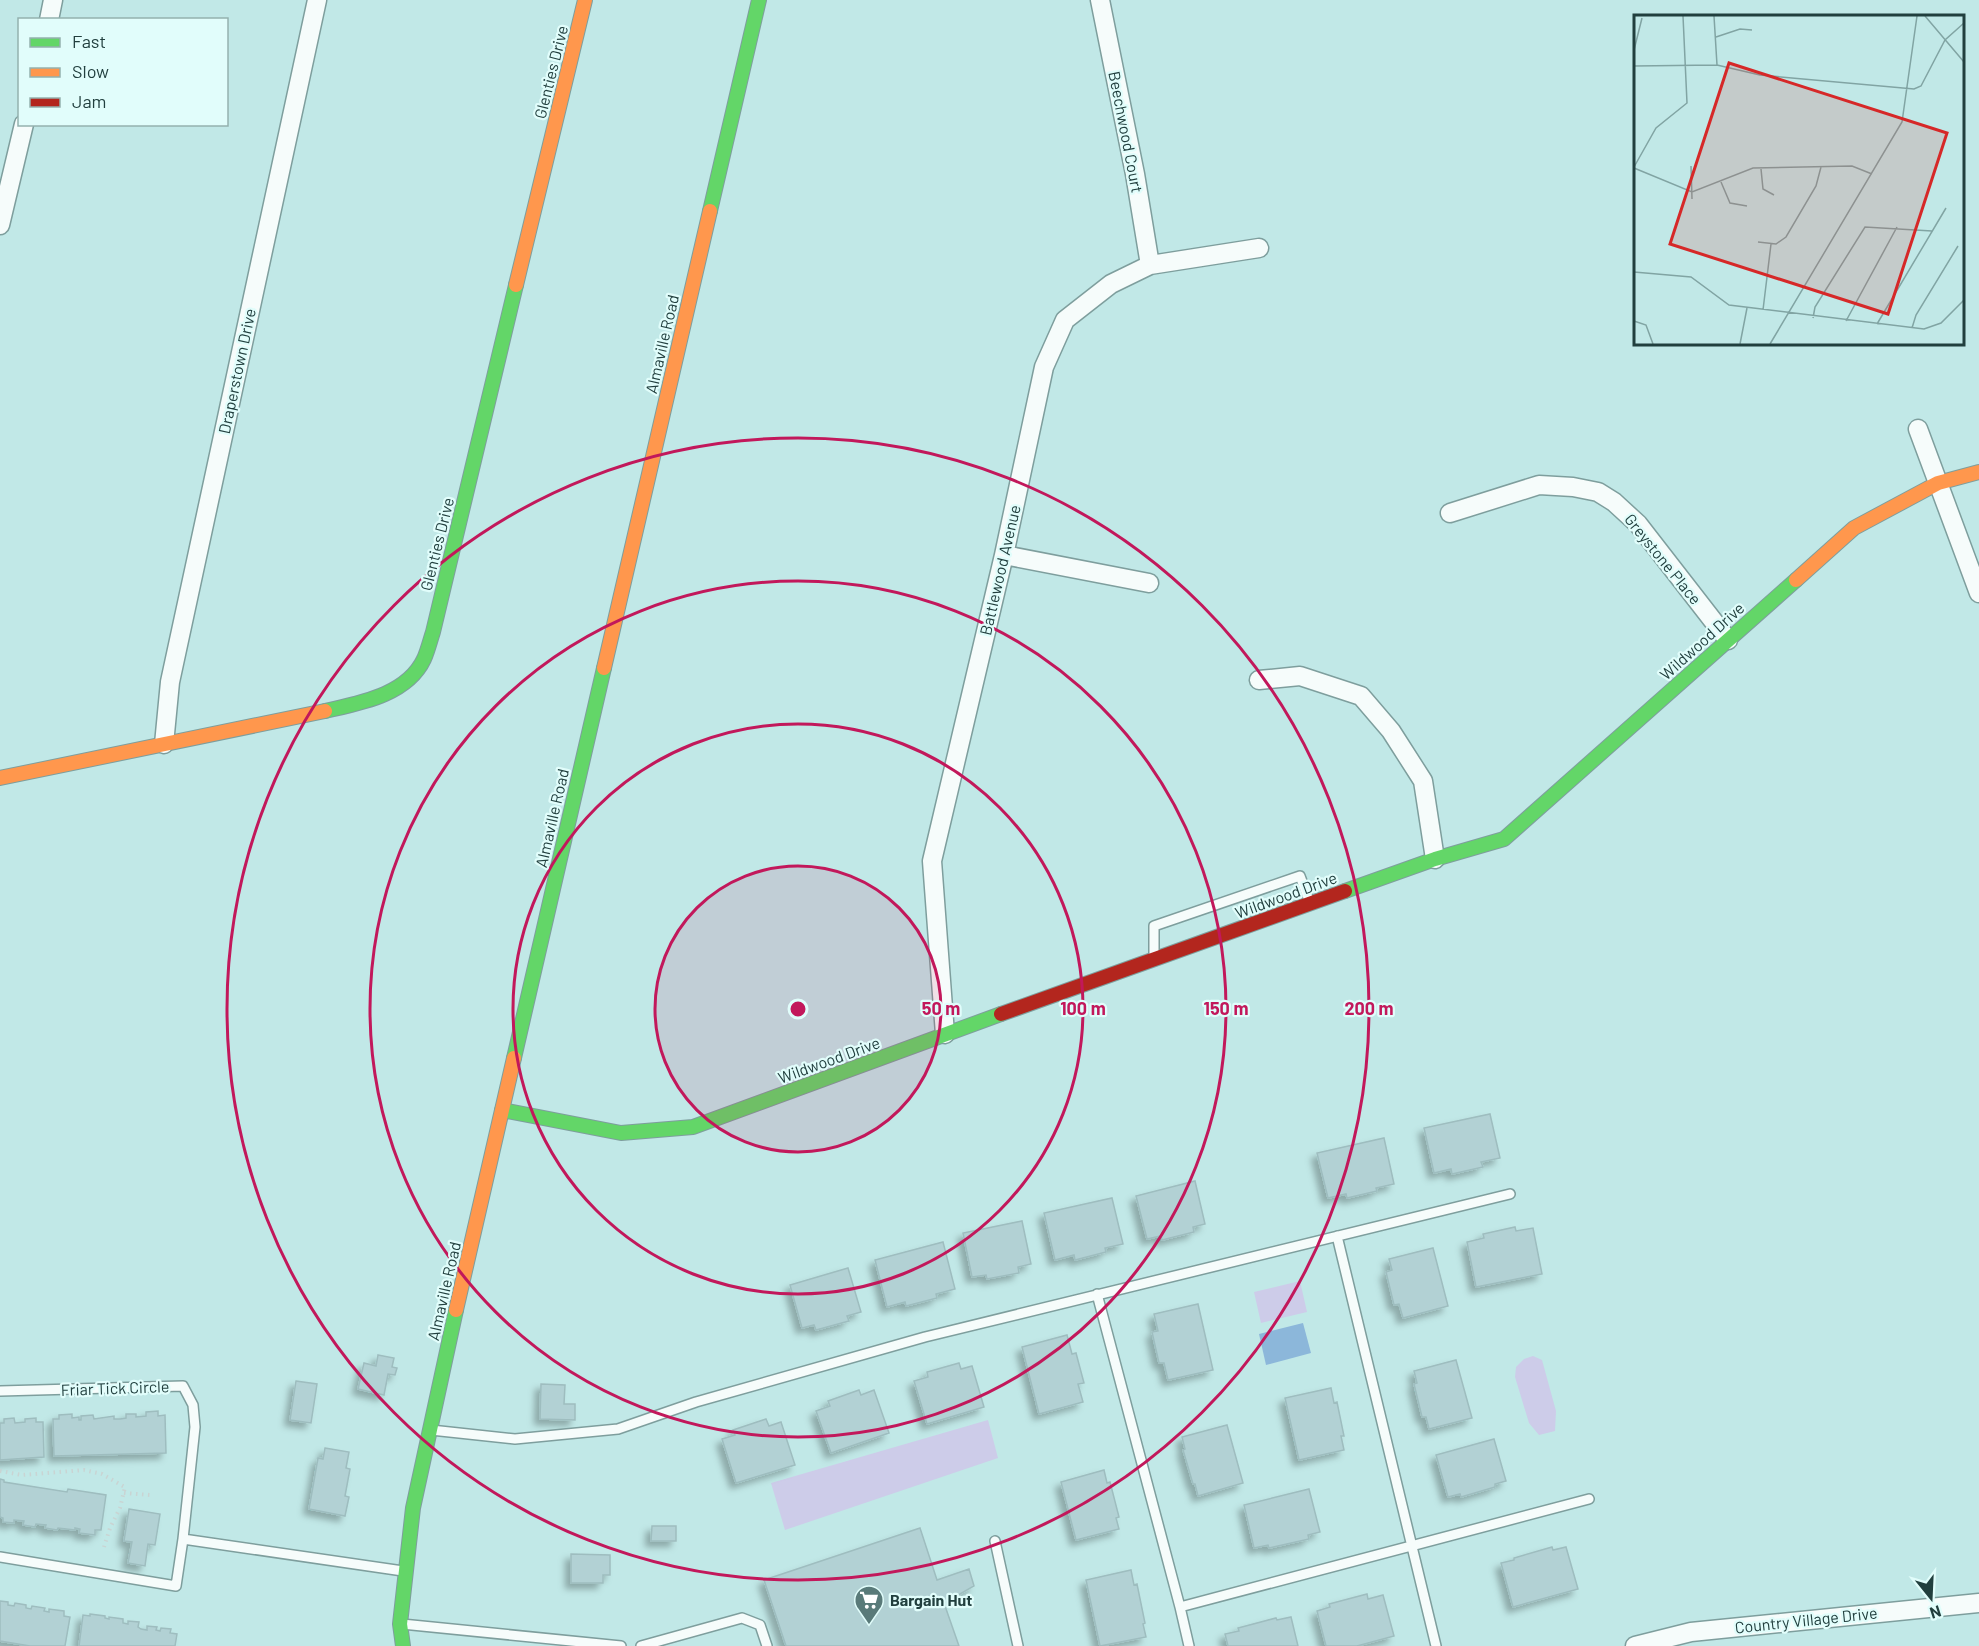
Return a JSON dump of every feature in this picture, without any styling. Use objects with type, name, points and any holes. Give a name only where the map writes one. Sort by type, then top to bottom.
[{"type":"street","points":[[49,18],[53,0]]},
{"type":"street","name":"Draperstown Drive","points":[[164,744],[170,682],[317,0]]},
{"type":"street","name":"Glenties Drive","points":[[0,778],[366,702],[406,683],[424,660],[433,632],[585,0]]},
{"type":"street","name":"Almaville Road","points":[[403,1646],[400,1624],[405,1571],[413,1508],[429,1430],[759,0]]},
{"type":"street","name":"Beechwood Court","points":[[1100,0],[1135,174],[1150,265]]},
{"type":"street","points":[[0,225],[24,126]]},
{"type":"street","name":"Battlewood Avenue","points":[[945,1034],[933,861],[1004,555],[1044,367],[1065,320],[1111,284],[1150,265],[1259,248]]},
{"type":"street","points":[[1918,429],[1979,593]]},
{"type":"street","name":"Wildwood Drive","points":[[502,1110],[621,1133],[693,1127],[945,1034],[1435,859],[1504,839],[1854,528],[1938,483],[1979,472]]},
{"type":"street","name":"Greystone Place","points":[[1450,513],[1539,484],[1598,492],[1614,502],[1638,524],[1728,640]]},
{"type":"street","points":[[1004,555],[1149,583]]},
{"type":"street","points":[[1259,680],[1300,675],[1361,696],[1391,731],[1423,782],[1435,859]]},
{"type":"street","name":"Country Village Drive","points":[[1635,1646],[1691,1632],[1979,1602]]},
{"type":"lane","points":[[1154,960],[1154,926],[1300,876],[1310,904]]},
{"type":"lane","points":[[429,1430],[515,1439],[618,1429],[696,1402],[914,1340],[1510,1194]]},
{"type":"lane","points":[[1336,1236],[1436,1646]]},
{"type":"lane","points":[[1097,1294],[1189,1646]]},
{"type":"lane","name":"Friar Tick Circle","points":[[0,1392],[183,1386],[194,1405],[195,1427],[176,1586],[0,1557]]},
{"type":"lane","points":[[1180,1607],[1589,1499]]},
{"type":"lane","points":[[183,1539],[405,1571]]},
{"type":"lane","points":[[995,1540],[1018,1646]]},
{"type":"lane","points":[[641,1646],[742,1618],[760,1625],[767,1646]]},
{"type":"lane","points":[[400,1624],[621,1646]]},
{"type":"path","points":[[0,1471],[22,1475],[84,1470],[102,1474],[125,1487],[120,1508],[104,1547]]},
{"type":"path","points":[[124,1493],[150,1495]]},
{"type":"shaded area","points":[[1300,1281],[1307,1312],[1261,1323],[1254,1292]]},
{"type":"shaded area","points":[[1303,1323],[1311,1353],[1266,1365],[1259,1334]]},
{"type":"shaded area","points":[[1533,1356],[1542,1360],[1556,1411],[1555,1431],[1539,1435],[1529,1423],[1515,1377],[1516,1367],[1524,1359]]},
{"type":"shaded area","points":[[988,1420],[998,1458],[785,1530],[771,1483]]},
{"type":"building","points":[[1490,1114],[1500,1158],[1481,1162],[1483,1167],[1452,1174],[1451,1169],[1434,1173],[1424,1128]]},
{"type":"building","points":[[1384,1138],[1394,1184],[1376,1188],[1377,1191],[1347,1198],[1346,1194],[1328,1198],[1317,1153]]},
{"type":"building","points":[[1195,1181],[1205,1224],[1193,1227],[1194,1232],[1162,1240],[1161,1236],[1147,1239],[1136,1196]]},
{"type":"building","points":[[1112,1198],[1123,1244],[1105,1248],[1106,1252],[1075,1260],[1074,1255],[1055,1260],[1044,1213]]},
{"type":"building","points":[[1022,1221],[1031,1264],[1018,1267],[1019,1273],[987,1279],[986,1275],[972,1277],[963,1233]]},
{"type":"building","points":[[1515,1227],[1516,1231],[1533,1228],[1542,1274],[1476,1287],[1467,1242],[1484,1238],[1483,1234]]},
{"type":"building","points":[[943,1242],[955,1289],[936,1294],[937,1298],[906,1306],[905,1302],[887,1307],[875,1260]]},
{"type":"building","points":[[1433,1248],[1448,1306],[1403,1318],[1399,1304],[1394,1305],[1386,1272],[1392,1270],[1389,1259]]},
{"type":"building","points":[[848,1268],[861,1312],[847,1316],[849,1321],[816,1330],[814,1325],[802,1328],[790,1285]]},
{"type":"building","points":[[1198,1304],[1213,1370],[1168,1380],[1164,1363],[1159,1363],[1152,1332],[1158,1331],[1154,1314]]},
{"type":"building","points":[[1067,1335],[1072,1354],[1076,1353],[1084,1383],[1078,1384],[1083,1402],[1039,1414],[1022,1347]]},
{"type":"building","points":[[378,1355],[394,1358],[392,1367],[397,1368],[395,1375],[388,1374],[384,1395],[358,1389],[364,1363],[376,1366]]},
{"type":"building","points":[[1456,1360],[1472,1418],[1429,1429],[1426,1417],[1422,1417],[1414,1384],[1417,1383],[1414,1371]]},
{"type":"building","points":[[959,1363],[961,1369],[972,1366],[984,1407],[927,1424],[914,1381],[928,1377],[927,1372]]},
{"type":"building","points":[[296,1381],[317,1384],[311,1423],[290,1420]]},
{"type":"building","points":[[541,1384],[565,1385],[564,1404],[575,1404],[575,1420],[540,1419]]},
{"type":"building","points":[[1331,1388],[1334,1403],[1337,1402],[1344,1436],[1341,1436],[1344,1450],[1299,1460],[1285,1398]]},
{"type":"building","points":[[859,1390],[861,1395],[874,1390],[889,1433],[831,1453],[816,1411],[830,1406],[828,1401]]},
{"type":"building","points":[[158,1411],[158,1416],[165,1415],[166,1453],[54,1456],[53,1419],[59,1419],[59,1415],[72,1414],[72,1418],[79,1417],[79,1420],[81,1416],[93,1415],[94,1419],[114,1416],[114,1419],[120,1419],[126,1418],[126,1414],[136,1414],[136,1417],[146,1416],[146,1412]]},
{"type":"building","points":[[14,1418],[15,1423],[36,1418],[36,1422],[43,1422],[44,1457],[0,1460],[0,1423],[4,1423],[4,1419]]},
{"type":"building","points":[[766,1419],[769,1426],[781,1422],[795,1465],[736,1483],[722,1439],[735,1435],[733,1430]]},
{"type":"building","points":[[1227,1425],[1243,1483],[1198,1496],[1183,1450],[1185,1449],[1182,1437]]},
{"type":"building","points":[[1494,1439],[1506,1481],[1495,1484],[1495,1487],[1461,1497],[1460,1494],[1448,1497],[1436,1455]]},
{"type":"building","points":[[325,1448],[349,1452],[346,1468],[350,1469],[345,1496],[349,1497],[345,1516],[309,1509],[318,1458],[323,1459]]},
{"type":"building","points":[[1104,1470],[1107,1483],[1110,1482],[1119,1517],[1116,1518],[1119,1529],[1076,1540],[1061,1482]]},
{"type":"building","points":[[0,1479],[4,1482],[67,1492],[68,1489],[106,1495],[101,1530],[95,1530],[95,1535],[79,1533],[80,1529],[75,1528],[75,1530],[58,1528],[57,1530],[45,1528],[46,1525],[36,1524],[35,1527],[23,1525],[24,1521],[3,1522],[3,1518],[0,1517]]},
{"type":"building","points":[[1309,1489],[1320,1532],[1308,1535],[1309,1539],[1269,1548],[1268,1545],[1254,1548],[1244,1505]]},
{"type":"building","points":[[129,1509],[160,1514],[155,1545],[148,1544],[145,1566],[128,1563],[132,1542],[124,1541]]},
{"type":"building","points":[[652,1526],[676,1526],[676,1541],[651,1541]]},
{"type":"building","points":[[920,1528],[937,1580],[969,1569],[974,1586],[944,1603],[959,1646],[786,1646],[764,1580]]},
{"type":"building","points":[[1552,1547],[1553,1550],[1566,1547],[1578,1589],[1513,1607],[1501,1563]]},
{"type":"building","points":[[571,1554],[610,1555],[610,1575],[603,1575],[603,1583],[571,1583]]},
{"type":"building","points":[[1131,1570],[1134,1585],[1137,1584],[1146,1637],[1100,1646],[1086,1580]]},
{"type":"building","points":[[1367,1594],[1368,1599],[1383,1595],[1394,1636],[1357,1646],[1326,1646],[1317,1611],[1330,1607],[1329,1604]]},
{"type":"building","points":[[0,1601],[14,1606],[15,1603],[26,1605],[26,1608],[31,1609],[32,1606],[45,1608],[44,1611],[49,1612],[49,1609],[64,1611],[64,1616],[70,1617],[65,1646],[30,1646],[0,1641]]},
{"type":"building","points":[[90,1614],[105,1616],[109,1619],[109,1617],[123,1619],[123,1623],[128,1624],[128,1621],[139,1622],[138,1627],[141,1629],[147,1630],[147,1626],[157,1627],[156,1630],[160,1631],[161,1628],[171,1629],[170,1633],[177,1634],[175,1646],[79,1646],[83,1615],[90,1616]]},
{"type":"building","points":[[1291,1617],[1298,1646],[1228,1646],[1225,1634],[1239,1631],[1238,1628],[1276,1618],[1277,1620]]},
{"type":"traffic: fast","points":[[710,211],[759,0]]},
{"type":"traffic: fast","points":[[325,711],[381,696],[406,681],[424,659],[433,632],[516,285]]},
{"type":"traffic: fast","points":[[1345,891],[1435,859],[1504,839],[1796,580]]},
{"type":"traffic: fast","points":[[514,1058],[604,668]]},
{"type":"traffic: fast","points":[[502,1110],[621,1133],[693,1127],[1001,1014]]},
{"type":"traffic: fast","points":[[403,1646],[400,1624],[413,1508],[456,1310]]},
{"type":"traffic: slow","points":[[516,285],[585,0]]},
{"type":"traffic: slow","points":[[604,668],[710,211]]},
{"type":"traffic: slow","points":[[1796,580],[1854,528],[1938,483],[1979,472]]},
{"type":"traffic: slow","points":[[0,778],[325,711]]},
{"type":"traffic: slow","points":[[456,1310],[514,1058]]},
{"type":"traffic: jam","points":[[1001,1014],[1345,891]]},
{"type":"place","name":"Bargain Hut","points":[[869,1626]]}]
